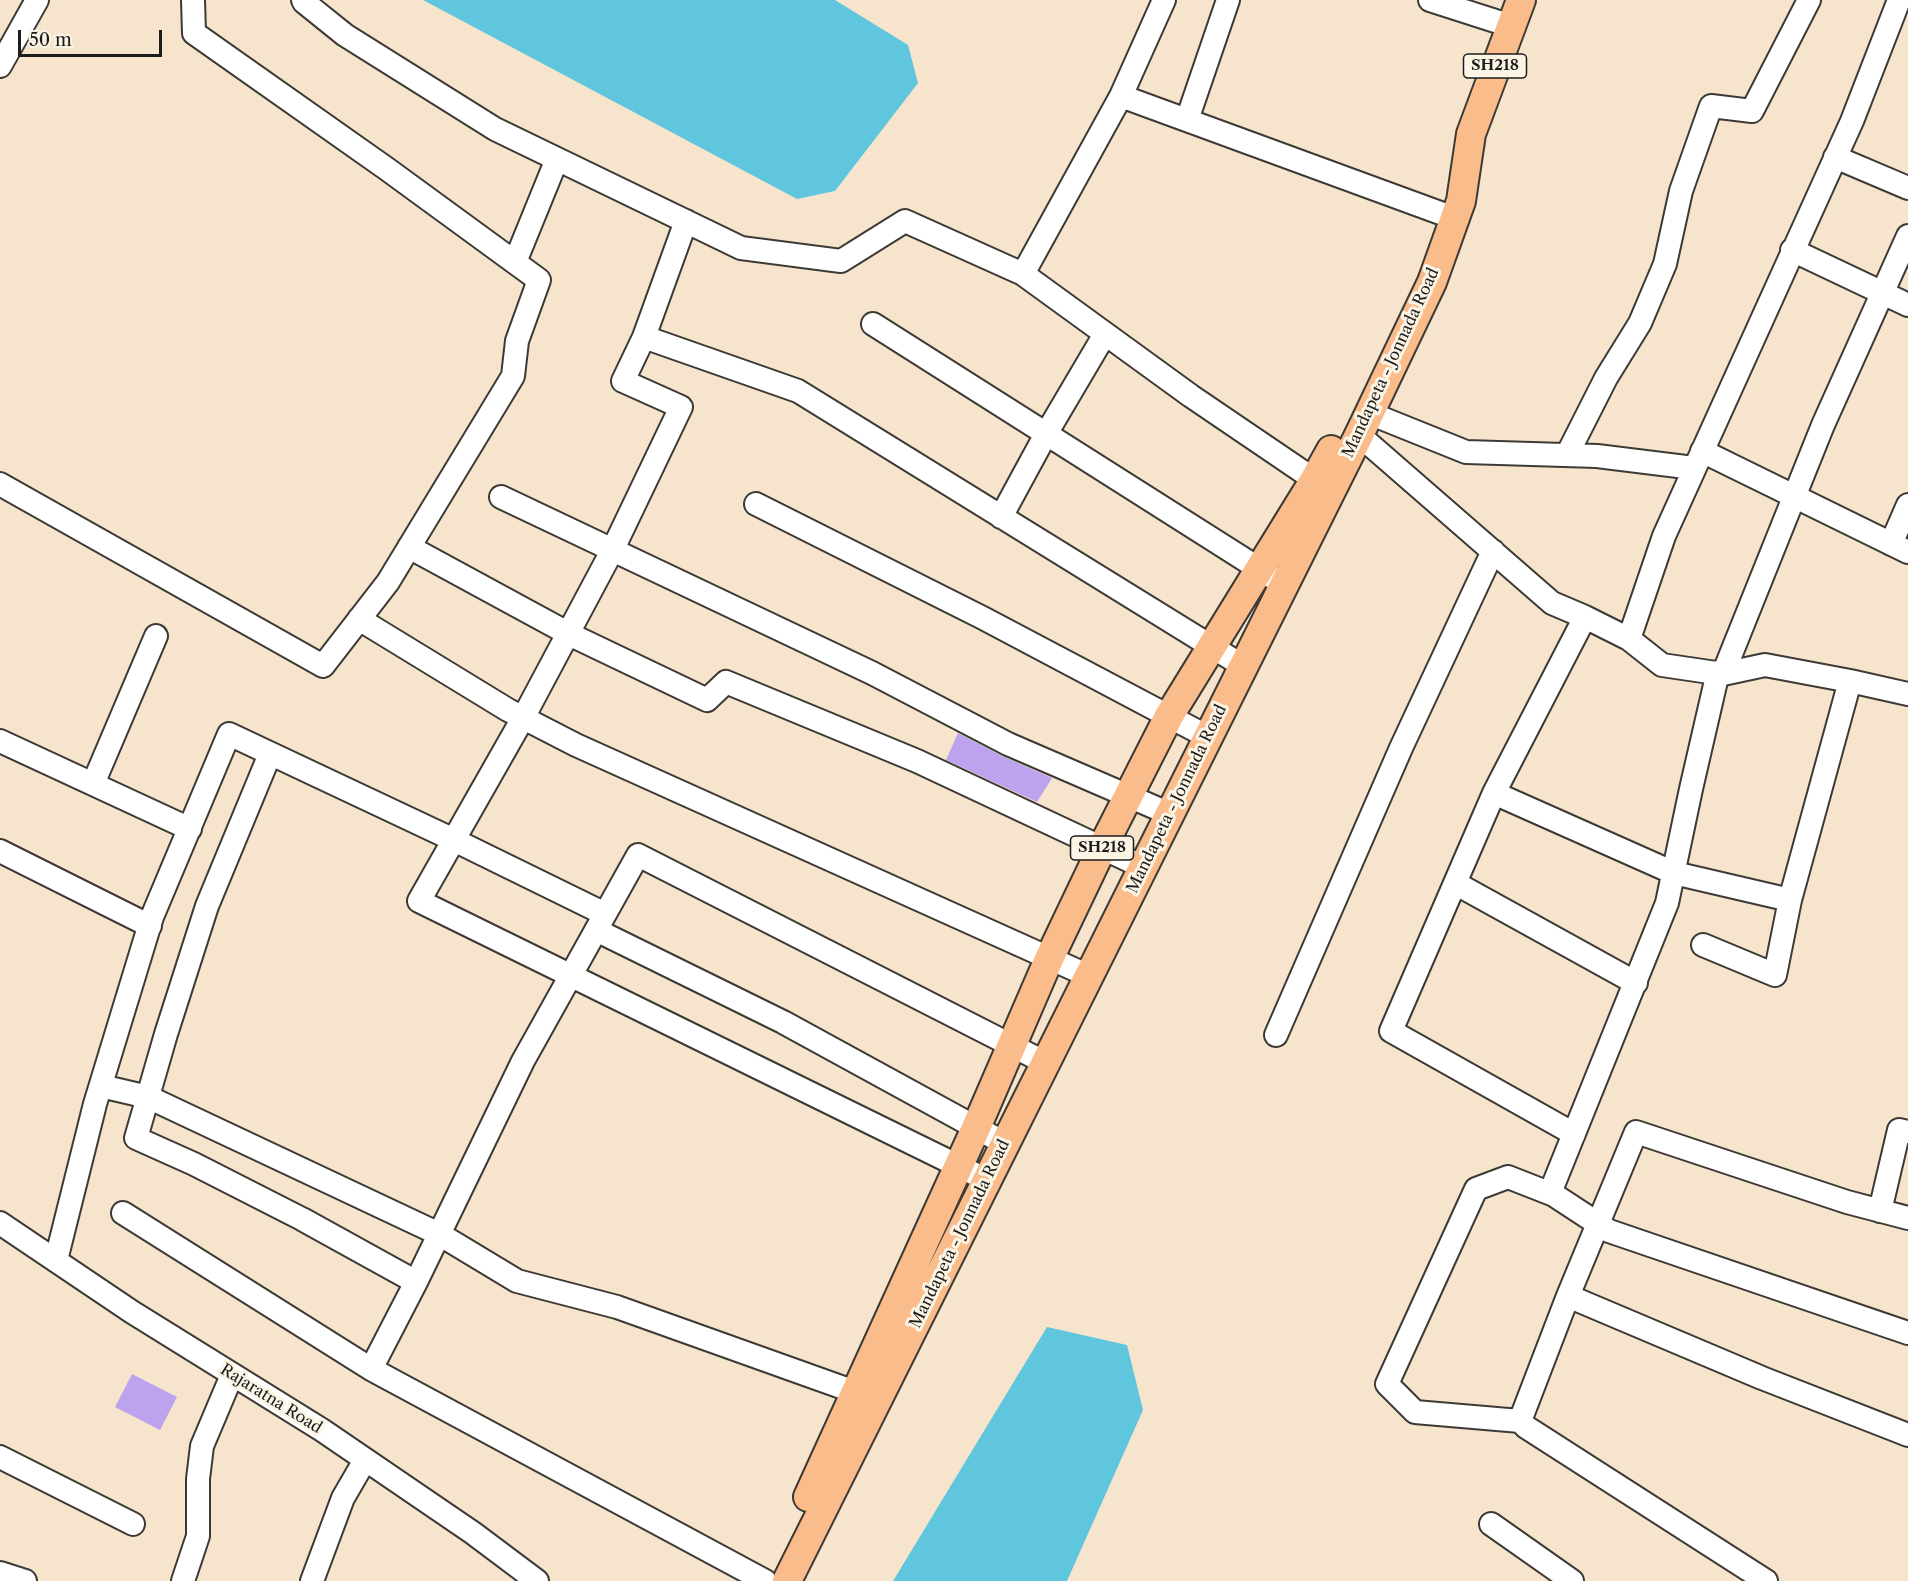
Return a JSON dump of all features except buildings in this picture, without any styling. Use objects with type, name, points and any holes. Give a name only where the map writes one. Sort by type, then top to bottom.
[{"type":"main road","name":"Mandapeta - Jonnada Road","points":[[788,1581],[867,1396],[1006,1144],[1284,585],[1323,485],[1364,424],[1432,282],[1448,216],[1461,201],[1471,134],[1521,0]]},
{"type":"main road","name":"SH218","points":[[767,1581],[867,1396],[958,1166],[1049,959],[1102,848],[1168,716],[1259,569],[1323,485],[1426,258],[1448,216]]},
{"type":"street","points":[[0,66],[37,0]]},
{"type":"street","points":[[0,484],[323,666],[388,582],[513,376],[517,341],[539,280],[194,33],[193,0]]},
{"type":"street","points":[[303,0],[345,35],[495,129],[741,248],[841,261],[905,221],[1023,274],[1191,396],[1323,485]]},
{"type":"street","points":[[1023,274],[1121,96],[1164,0]]},
{"type":"street","points":[[1188,120],[1228,0]]},
{"type":"street","points":[[1430,0],[1511,26]]},
{"type":"street","points":[[1567,455],[1606,378],[1640,323],[1665,264],[1681,191],[1712,105],[1752,111],[1809,0]]},
{"type":"street","points":[[1629,639],[1664,536],[1852,120],[1899,0]]},
{"type":"street","points":[[1121,96],[1448,216]]},
{"type":"street","points":[[1835,157],[1908,188]]},
{"type":"street","points":[[514,262],[557,159]]},
{"type":"street","points":[[686,221],[644,337],[623,381],[681,407],[613,549],[523,718],[419,901],[987,1180]]},
{"type":"street","points":[[1550,1193],[1667,903],[1691,789],[1721,673],[1823,425],[1908,236]]},
{"type":"street","points":[[1792,250],[1908,305]]},
{"type":"street","points":[[873,324],[1284,585]]},
{"type":"street","points":[[1001,517],[1046,434],[1105,334]]},
{"type":"street","points":[[644,337],[798,391],[1243,666]]},
{"type":"street","points":[[1364,424],[1466,452],[1698,460],[1794,497],[1900,548],[1908,505]]},
{"type":"street","points":[[1364,424],[1493,551],[1552,603],[1629,639],[1662,665],[1721,673],[1766,665],[1908,694]]},
{"type":"street","points":[[501,497],[872,673],[1008,744],[1170,814]]},
{"type":"street","points":[[756,504],[983,618],[1208,737]]},
{"type":"street","points":[[409,547],[567,633],[707,700],[726,682],[917,761],[1143,867]]},
{"type":"street","points":[[1276,1035],[1401,748],[1493,551]]},
{"type":"street","points":[[1574,1134],[1391,1031],[1494,794],[1585,617]]},
{"type":"street","points":[[359,619],[523,718],[576,745],[1089,976]]},
{"type":"street","points":[[93,784],[156,636]]},
{"type":"street","points":[[1703,945],[1775,975],[1790,900],[1850,681]]},
{"type":"street","points":[[56,1260],[101,1086],[150,926],[230,734],[454,840],[1006,1144]]},
{"type":"street","points":[[0,741],[189,829]]},
{"type":"street","points":[[270,753],[207,906],[136,1138],[194,1164],[292,1214],[416,1282]]},
{"type":"street","points":[[1494,794],[1674,873],[1790,900]]},
{"type":"street","points":[[0,851],[150,926]]},
{"type":"street","points":[[371,1369],[416,1282],[523,1061],[638,855],[1046,1063]]},
{"type":"street","points":[[1455,883],[1636,983]]},
{"type":"street","points":[[101,1086],[148,1097],[439,1234],[517,1281],[617,1307],[867,1396]]},
{"type":"street","points":[[1880,1211],[1899,1130],[1908,1132]]},
{"type":"street","points":[[1520,1421],[1568,1296],[1636,1132],[1836,1198],[1908,1218]]},
{"type":"street","points":[[1766,1581],[1520,1421],[1415,1412],[1387,1384],[1476,1188],[1508,1178],[1550,1193],[1609,1231],[1908,1333]]},
{"type":"street","points":[[123,1213],[371,1369],[767,1581]]},
{"type":"street","name":"Rajaratna Road","points":[[0,1223],[132,1312],[322,1430],[473,1533],[537,1581]]},
{"type":"street","points":[[1568,1296],[1762,1378],[1908,1435]]},
{"type":"street","points":[[183,1581],[198,1536],[198,1479],[202,1446],[232,1375]]},
{"type":"street","points":[[0,1457],[134,1524]]},
{"type":"street","points":[[312,1581],[343,1498],[365,1460]]},
{"type":"street","points":[[1491,1524],[1572,1581]]},
{"type":"street","points":[[0,1573],[25,1581]]},
{"type":"water","points":[[423,0],[835,0],[908,45],[918,83],[835,191],[797,199]]},
{"type":"water","points":[[1047,1327],[1127,1345],[1143,1410],[1067,1581],[893,1581]]}]
